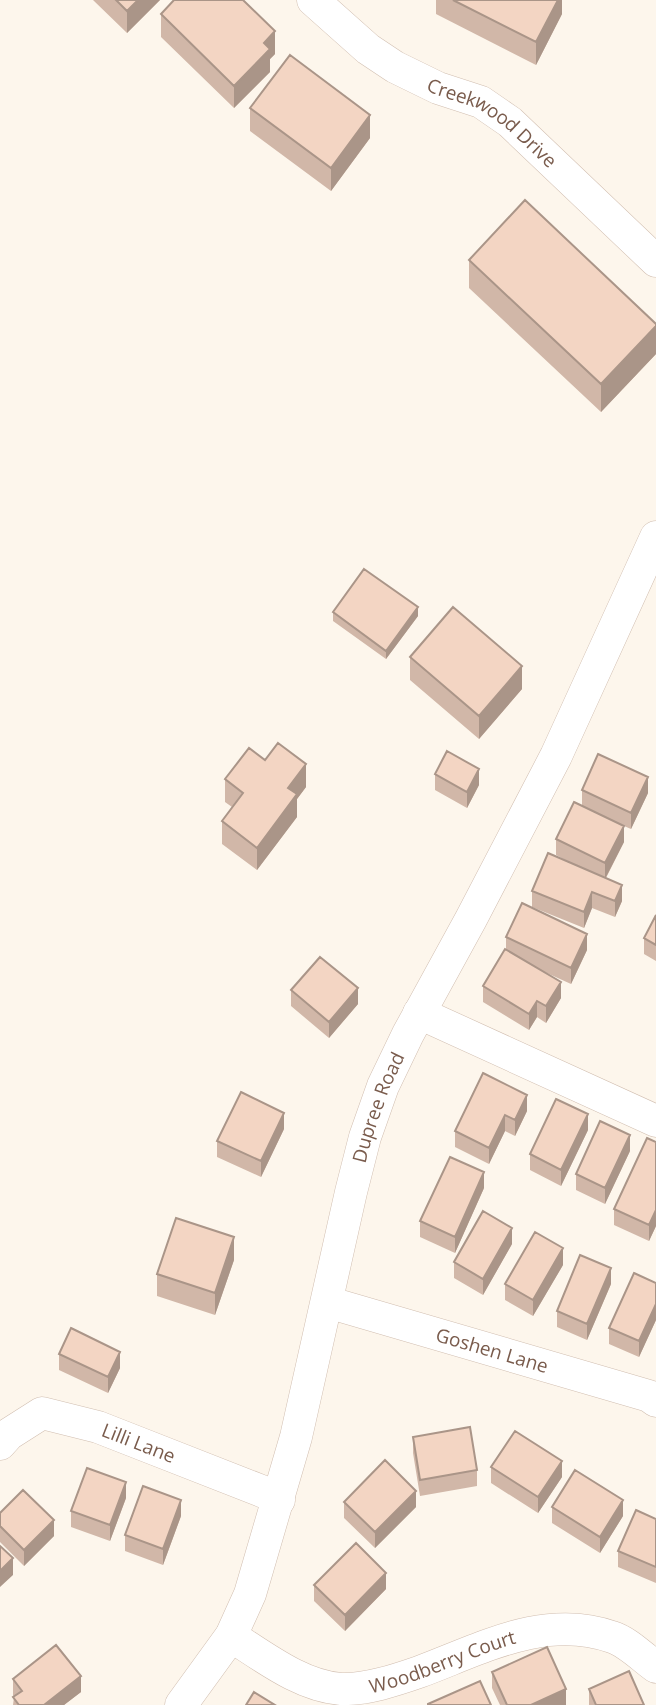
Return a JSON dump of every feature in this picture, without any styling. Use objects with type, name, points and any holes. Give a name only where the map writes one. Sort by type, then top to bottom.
[{"type":"street","name":"Creekwood Drive","points":[[313,0],[358,40],[395,67],[438,88],[481,102],[510,122],[656,261]]},
{"type":"street","name":"Dupree Road","points":[[181,1705],[232,1636],[250,1594],[296,1437],[351,1192],[365,1137],[383,1086],[556,756],[656,537]]},
{"type":"street","points":[[419,1013],[656,1121]]},
{"type":"street","name":"Goshen Lane","points":[[327,1302],[649,1396],[656,1401]]},
{"type":"street","name":"Lilli Lane","points":[[0,1444],[9,1434],[42,1413],[97,1427],[279,1500]]},
{"type":"street","name":"Woodberry Court","points":[[232,1636],[285,1670],[312,1682],[341,1689],[369,1686],[406,1676],[530,1631],[574,1628],[615,1638],[656,1667]]},
{"type":"building","points":[[116,0],[138,0],[127,11]]},
{"type":"building","points":[[174,0],[243,0],[275,31],[264,43],[270,49],[234,86],[161,14]]},
{"type":"building","points":[[453,0],[558,0],[536,42]]},
{"type":"building","points":[[290,55],[370,115],[331,168],[250,108]]},
{"type":"building","points":[[525,200],[656,324],[601,384],[469,260]]},
{"type":"building","points":[[364,569],[418,607],[386,651],[333,612]]},
{"type":"building","points":[[453,607],[522,666],[479,716],[410,657]]},
{"type":"building","points":[[278,743],[306,764],[288,788],[297,794],[257,848],[222,821],[243,793],[225,779],[249,748],[265,760]]},
{"type":"building","points":[[447,751],[479,769],[467,792],[435,774]]},
{"type":"building","points":[[598,754],[648,777],[631,813],[582,790]]},
{"type":"building","points":[[574,802],[624,826],[605,863],[556,839]]},
{"type":"building","points":[[548,853],[622,885],[615,901],[592,892],[584,912],[532,891]]},
{"type":"building","points":[[522,903],[587,934],[571,968],[506,937]]},
{"type":"building","points":[[656,915],[656,945],[644,938]]},
{"type":"building","points":[[505,949],[561,982],[546,1006],[537,1001],[529,1014],[483,986]]},
{"type":"building","points":[[320,957],[358,988],[329,1022],[291,990]]},
{"type":"building","points":[[483,1073],[527,1095],[515,1120],[505,1115],[489,1148],[455,1131]]},
{"type":"building","points":[[241,1092],[284,1113],[261,1161],[217,1141]]},
{"type":"building","points":[[556,1099],[588,1114],[561,1170],[530,1154]]},
{"type":"building","points":[[600,1121],[630,1135],[605,1188],[576,1174]]},
{"type":"building","points":[[647,1138],[656,1142],[656,1210],[649,1225],[614,1209]]},
{"type":"building","points":[[450,1157],[484,1172],[455,1237],[420,1221]]},
{"type":"building","points":[[483,1211],[512,1228],[483,1279],[454,1262]]},
{"type":"building","points":[[176,1218],[234,1237],[215,1293],[157,1274]]},
{"type":"building","points":[[535,1232],[563,1248],[533,1300],[505,1284]]},
{"type":"building","points":[[580,1255],[611,1268],[587,1324],[557,1311]]},
{"type":"building","points":[[634,1273],[656,1283],[656,1304],[639,1341],[609,1328]]},
{"type":"building","points":[[71,1328],[120,1352],[108,1377],[59,1354]]},
{"type":"building","points":[[470,1427],[477,1470],[420,1480],[413,1437]]},
{"type":"building","points":[[515,1431],[562,1461],[538,1497],[491,1467]]},
{"type":"building","points":[[385,1460],[416,1491],[375,1532],[344,1502]]},
{"type":"building","points":[[87,1468],[126,1482],[110,1525],[71,1511]]},
{"type":"building","points":[[575,1470],[623,1500],[600,1537],[552,1507]]},
{"type":"building","points":[[143,1486],[181,1500],[163,1549],[125,1535]]},
{"type":"building","points":[[23,1490],[54,1520],[24,1550],[0,1526],[0,1513]]},
{"type":"building","points":[[636,1510],[656,1519],[656,1567],[618,1551]]},
{"type":"building","points":[[356,1543],[386,1573],[345,1615],[314,1585]]},
{"type":"building","points":[[0,1546],[13,1558],[0,1571]]},
{"type":"building","points":[[56,1645],[81,1676],[44,1705],[19,1705],[13,1697],[22,1691],[13,1679]]},
{"type":"building","points":[[547,1647],[566,1689],[531,1705],[507,1705],[492,1672]]},
{"type":"building","points":[[629,1671],[644,1705],[596,1705],[589,1689]]},
{"type":"building","points":[[480,1681],[491,1705],[428,1705],[428,1704]]},
{"type":"building","points":[[254,1692],[275,1705],[246,1705]]}]
